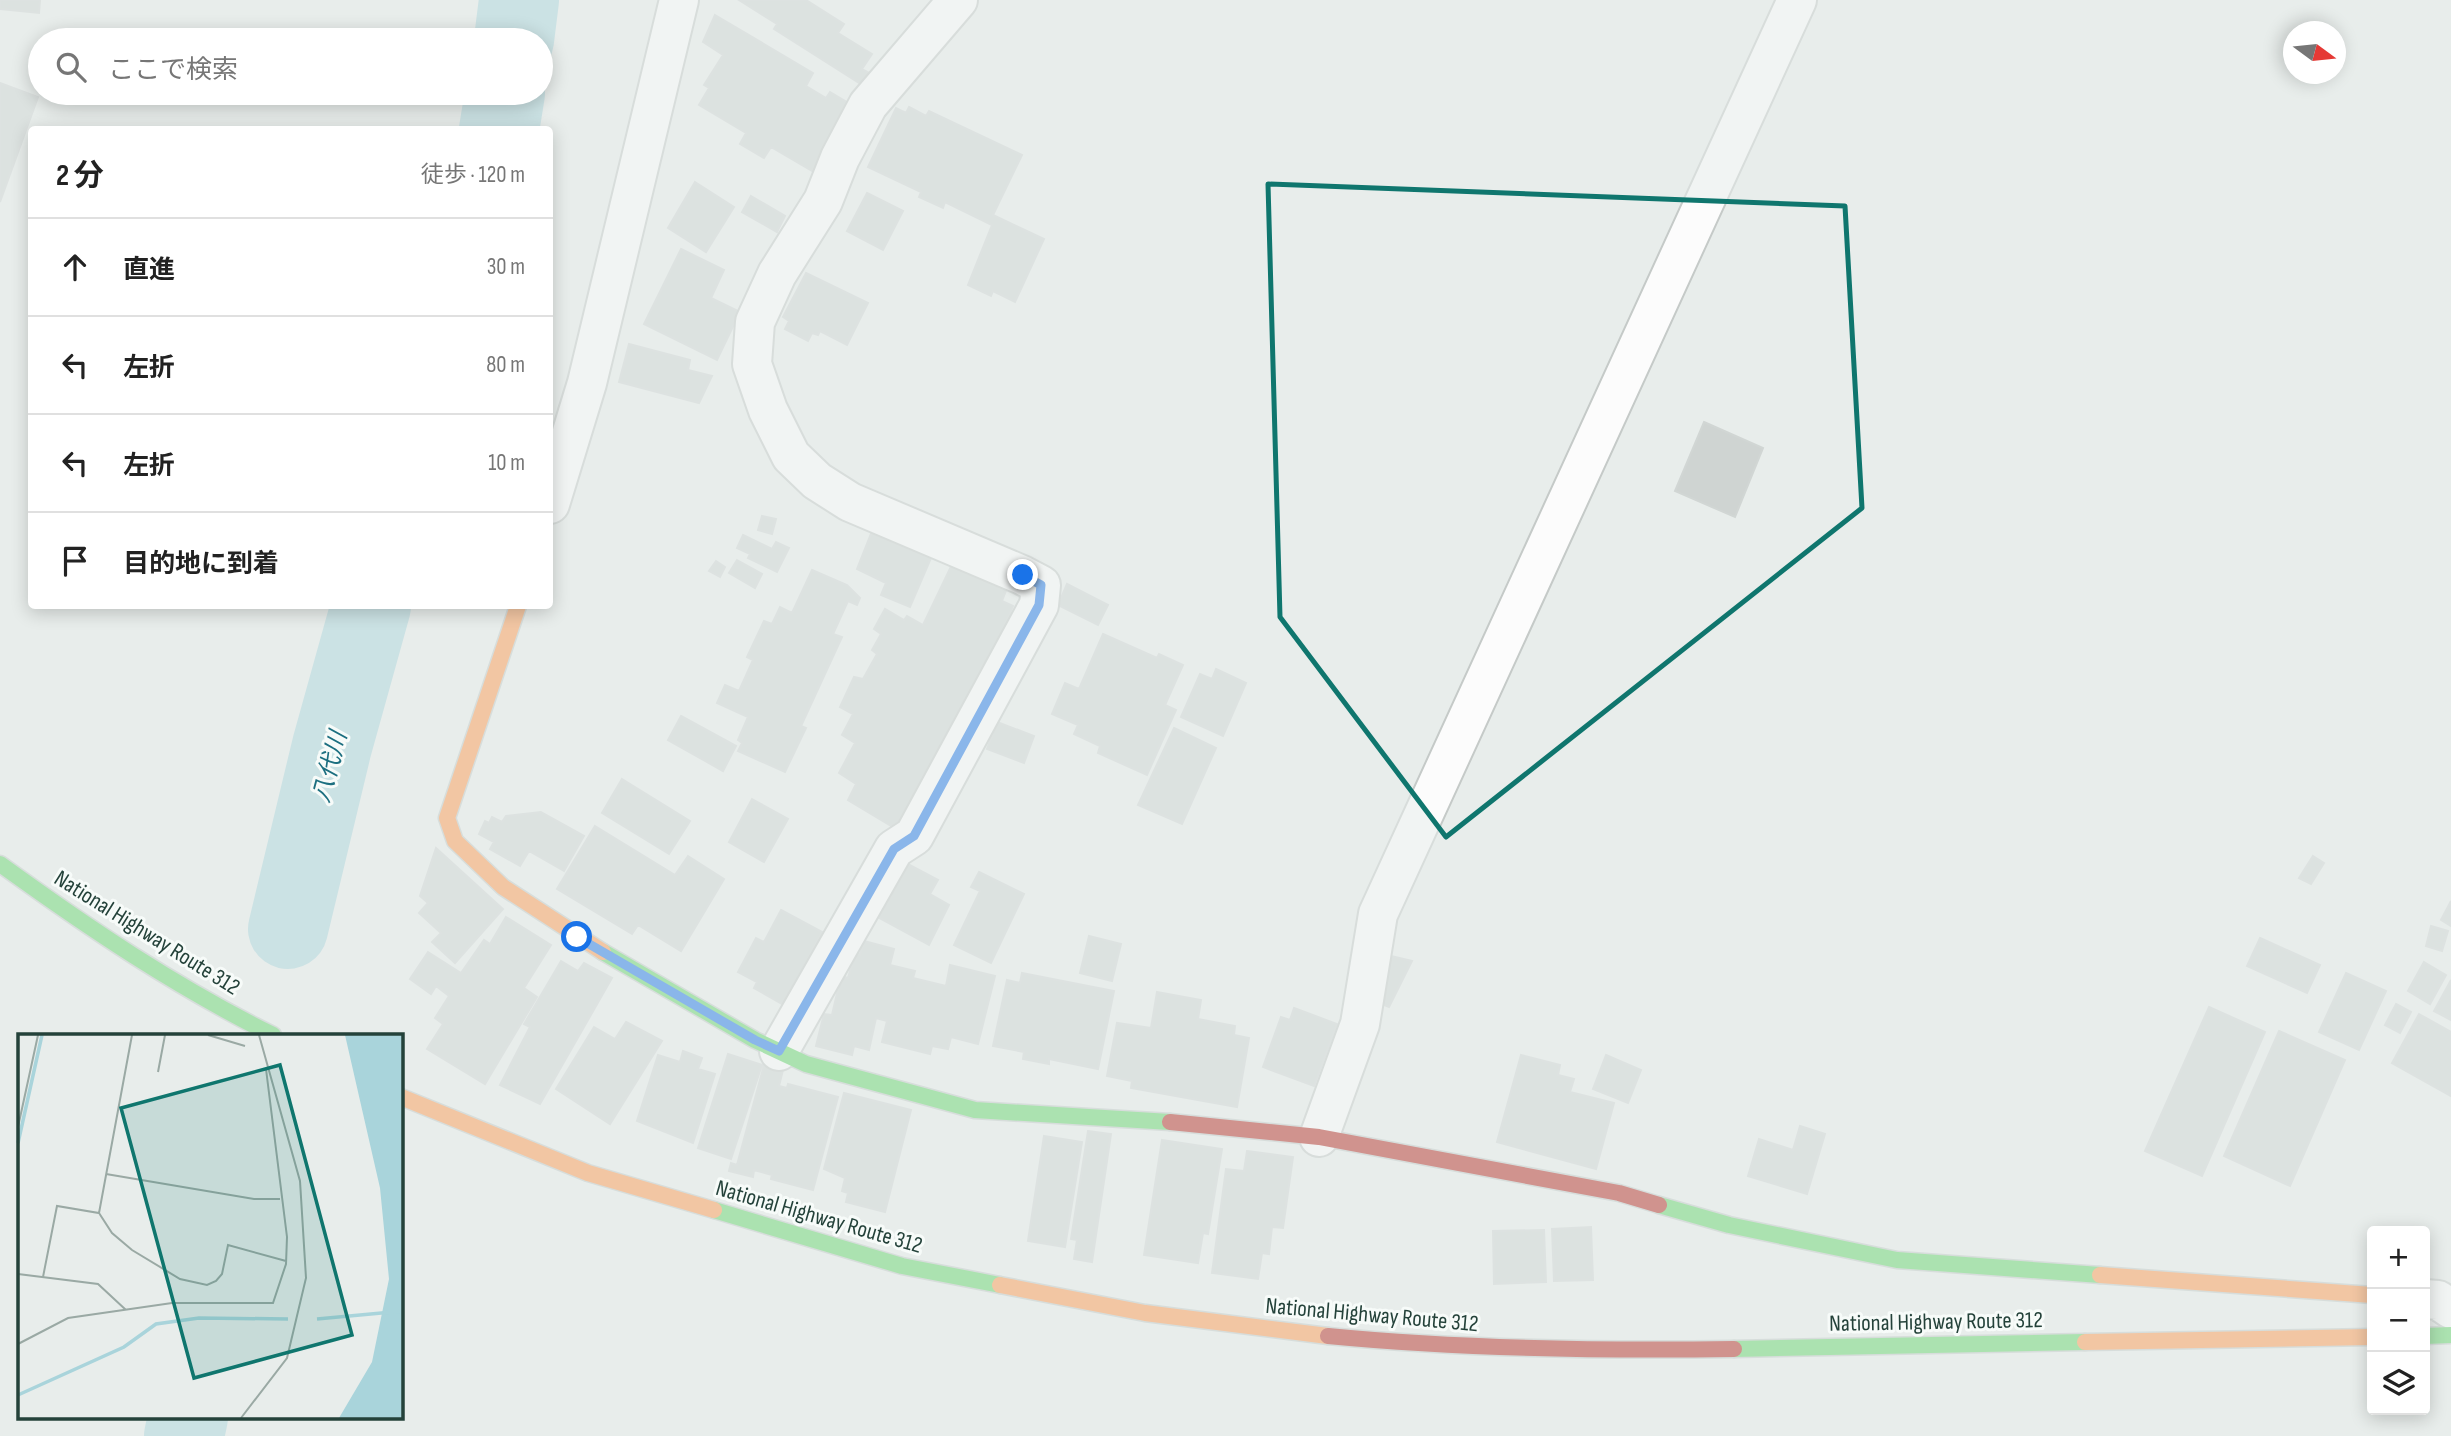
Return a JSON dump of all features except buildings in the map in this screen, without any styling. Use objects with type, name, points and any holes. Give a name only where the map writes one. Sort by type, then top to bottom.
[{"type":"main road","points":[[517,609],[447,818],[455,841],[503,887],[577,937],[755,1040],[806,1064],[975,1110],[1192,1123],[1319,1137],[1619,1193],[1729,1224],[1897,1260],[2367,1295]]},
{"type":"main road","name":"National Highway Route 312","points":[[0,864],[77,920],[242,1021],[271,1034]]},
{"type":"main road","name":"National Highway Route 312","points":[[402,1097],[588,1173],[902,1266],[1145,1313],[1282,1331],[1426,1345],[1609,1351],[2367,1337]]},
{"type":"main road","points":[[2430,1336],[2451,1335]]},
{"type":"street","points":[[553,493],[587,383],[679,0]]},
{"type":"street","points":[[779,1051],[894,849],[914,836],[1039,605],[1042,593],[1041,585],[1023,575],[850,502],[817,481],[791,456],[768,410],[752,364],[755,322],[777,274],[823,201],[840,158],[868,105],[958,0]]},
{"type":"street","points":[[1319,1137],[1360,1024],[1378,914],[1797,0]]},
{"type":"street","points":[[2430,1299],[2438,1300],[2451,1309]]},
{"type":"highlighted area","points":[[1268,184],[1845,206],[1862,508],[1446,837],[1280,617]]},
{"type":"waterway","name":"八代川","points":[[516,28],[519,0]]},
{"type":"waterway","name":"八代川","points":[[500,126],[503,105]]},
{"type":"waterway","name":"八代川","points":[[288,929],[332,746],[370,609]]},
{"type":"waterway","name":"八代川","points":[[184,1436],[188,1418]]},
{"type":"traffic: fast","points":[[0,864],[133,955],[202,997],[271,1034]]},
{"type":"traffic: fast","points":[[603,952],[755,1040],[806,1064],[975,1110],[1170,1122]]},
{"type":"traffic: fast","points":[[1659,1205],[1729,1225],[1897,1260],[2100,1275]]},
{"type":"traffic: fast","points":[[714,1210],[902,1266],[1000,1285]]},
{"type":"traffic: fast","points":[[2430,1336],[2451,1335]]},
{"type":"traffic: fast","points":[[1734,1349],[2085,1342]]},
{"type":"traffic: slow","points":[[517,609],[447,818],[455,841],[503,887],[603,952]]},
{"type":"traffic: slow","points":[[402,1097],[588,1173],[714,1210]]},
{"type":"traffic: slow","points":[[2100,1275],[2367,1295]]},
{"type":"traffic: slow","points":[[1000,1285],[1145,1313],[1328,1336]]},
{"type":"traffic: slow","points":[[2085,1342],[2367,1337]]},
{"type":"traffic: jam","points":[[1170,1122],[1319,1137],[1619,1193],[1659,1205]]},
{"type":"traffic: jam","points":[[1328,1336],[1531,1348],[1734,1349]]},
{"type":"route","points":[[577,937],[755,1040],[779,1051],[894,849],[914,836],[1039,605],[1041,585],[1023,575]]}]
